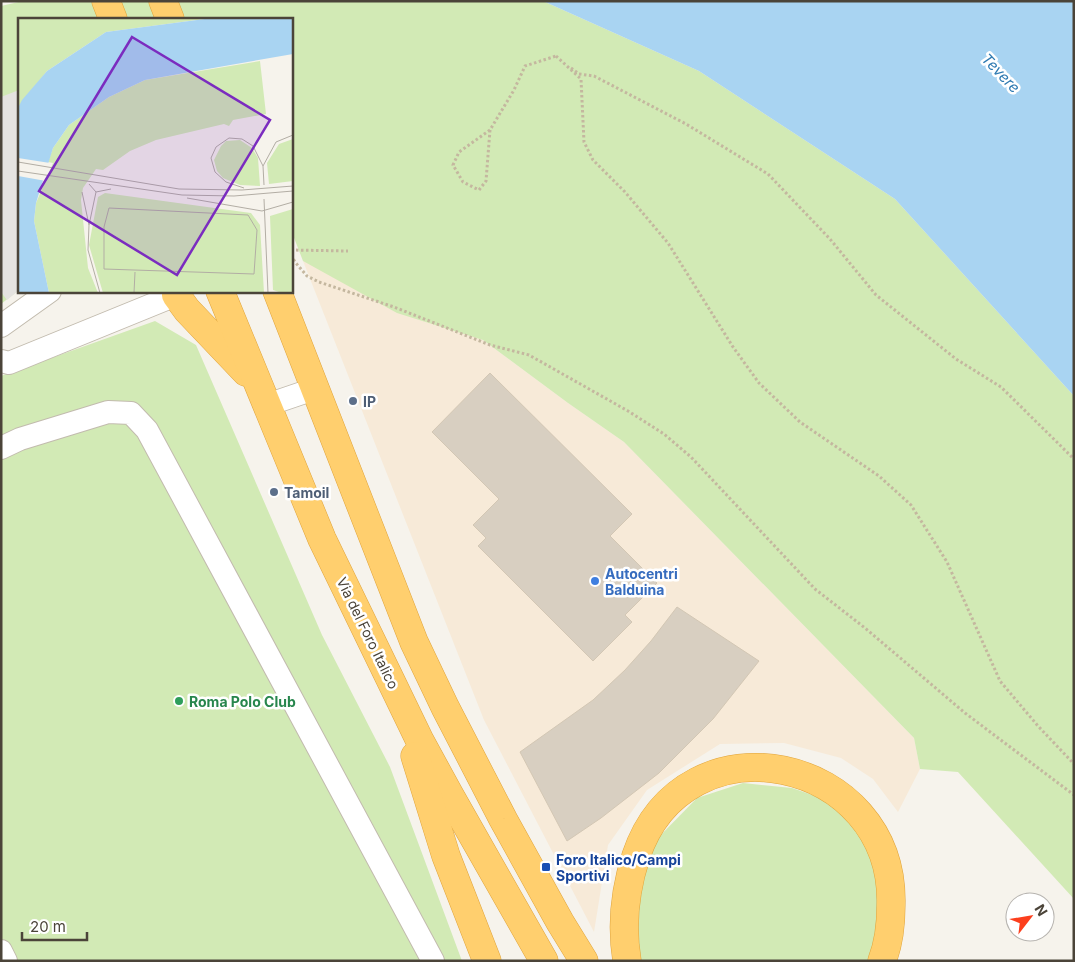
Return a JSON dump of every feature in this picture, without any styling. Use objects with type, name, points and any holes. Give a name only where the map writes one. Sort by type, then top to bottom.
[{"type":"highway","points":[[106,1],[113,18]]},
{"type":"highway","points":[[163,1],[170,18]]},
{"type":"highway","name":"Via del Foro Italico","points":[[220,292],[322,538],[390,679],[453,802],[544,961]]},
{"type":"highway","points":[[277,292],[399,606],[437,691],[502,820],[584,961]]},
{"type":"highway","points":[[176,293],[187,310],[262,394]]},
{"type":"highway","points":[[390,679],[446,856],[487,961]]},
{"type":"highway","points":[[627,961],[624,926],[630,875],[641,842],[650,824],[662,808],[674,797],[700,779],[730,770],[759,768],[787,771],[821,783],[838,793],[856,809],[871,829],[884,853],[890,876],[892,897],[891,921],[882,961]]},
{"type":"street","points":[[1,326],[49,292]]},
{"type":"street","points":[[1,361],[9,363],[176,293]]},
{"type":"street","points":[[262,394],[314,389]]},
{"type":"street","points":[[1,448],[20,439],[108,412],[131,412],[146,430],[434,961]]},
{"type":"street","points":[[1,951],[6,961]]},
{"type":"path","points":[[490,130],[486,181],[479,190],[463,182],[453,165],[459,152],[490,130],[514,90],[525,66],[556,56]]},
{"type":"path","points":[[556,56],[579,74],[594,76],[686,124],[768,174],[830,239],[876,295],[956,359],[1001,387],[1074,459]]},
{"type":"path","points":[[556,56],[581,79],[584,142],[592,160],[625,192],[668,243],[758,384],[800,422],[879,476],[911,505],[947,562],[1000,681],[1038,726],[1074,764]]},
{"type":"path","points":[[292,250],[348,250]]},
{"type":"path","points":[[292,257],[307,276],[319,282],[394,307],[490,345],[529,355],[628,411],[664,434],[691,457],[815,589],[865,628],[965,713],[1074,794]]},
{"type":"shaded area","points":[[18,90],[18,291],[7,300],[1,292],[1,97]]},
{"type":"shaded area","name":"Autocentri Balduina","points":[[303,261],[483,340],[624,442],[914,738],[920,769],[898,812],[873,779],[841,758],[784,743],[720,744],[647,790],[608,845],[594,932],[484,720]]},
{"type":"green space","points":[[23,1],[543,1],[699,71],[895,199],[1074,396],[1074,899],[958,772],[920,769],[914,738],[624,442],[483,340],[397,313],[303,261],[292,233],[292,18],[18,18],[18,291],[1,304],[1,6]]},
{"type":"green space","name":"Roma Polo Club","points":[[155,321],[196,345],[322,635],[390,767],[462,961],[1,961],[1,376]]},
{"type":"green space","points":[[743,783],[792,788],[830,801],[862,834],[883,891],[872,961],[637,961],[634,897],[652,844],[697,798]]},
{"type":"water","name":"Tevere","points":[[543,1],[1074,1],[1074,396],[895,199],[699,71]]},
{"type":"building","points":[[490,373],[632,514],[610,536],[657,583],[625,615],[632,622],[593,661],[478,546],[486,538],[473,525],[499,499],[432,432]]},
{"type":"building","points":[[677,607],[759,661],[713,719],[659,773],[601,818],[567,841],[520,752],[593,700],[625,670],[651,641]]},
{"type":"place","name":"IP","points":[[353,401]]},
{"type":"place","name":"Tamoil","points":[[274,492]]},
{"type":"place","name":"Autocentri Balduina","points":[[595,581]]},
{"type":"place","name":"Roma Polo Club","points":[[179,701]]},
{"type":"place","name":"Foro Italico/Campi Sportivi","points":[[546,867]]}]
